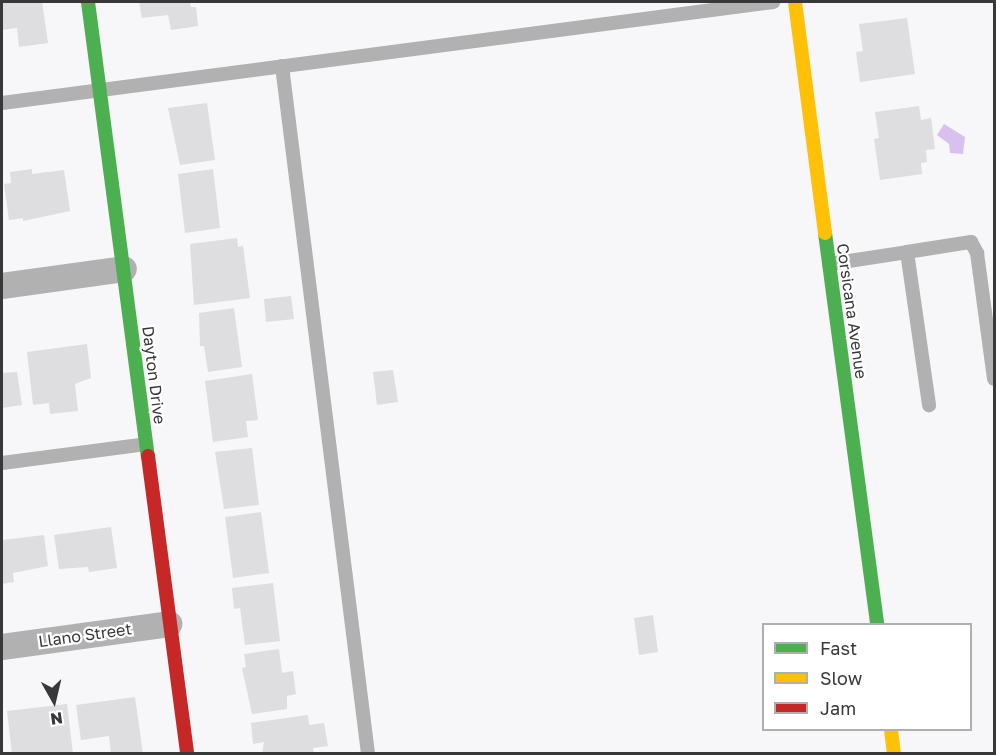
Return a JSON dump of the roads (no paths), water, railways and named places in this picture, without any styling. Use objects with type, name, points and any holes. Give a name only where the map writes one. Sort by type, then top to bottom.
[{"type":"street","name":"Dayton Drive","points":[[88,2],[187,753]]},
{"type":"street","name":"Corsicana Avenue","points":[[795,2],[877,623]]},
{"type":"street","points":[[2,286],[124,269]]},
{"type":"street","name":"Llano Street","points":[[2,647],[169,624]]},
{"type":"street","points":[[891,731],[894,753]]},
{"type":"lane","points":[[2,103],[773,2]]},
{"type":"lane","points":[[282,66],[368,753]]},
{"type":"lane","points":[[829,264],[971,242],[977,253],[994,378]]},
{"type":"lane","points":[[908,252],[929,405]]},
{"type":"lane","points":[[2,463],[146,444]]}]
